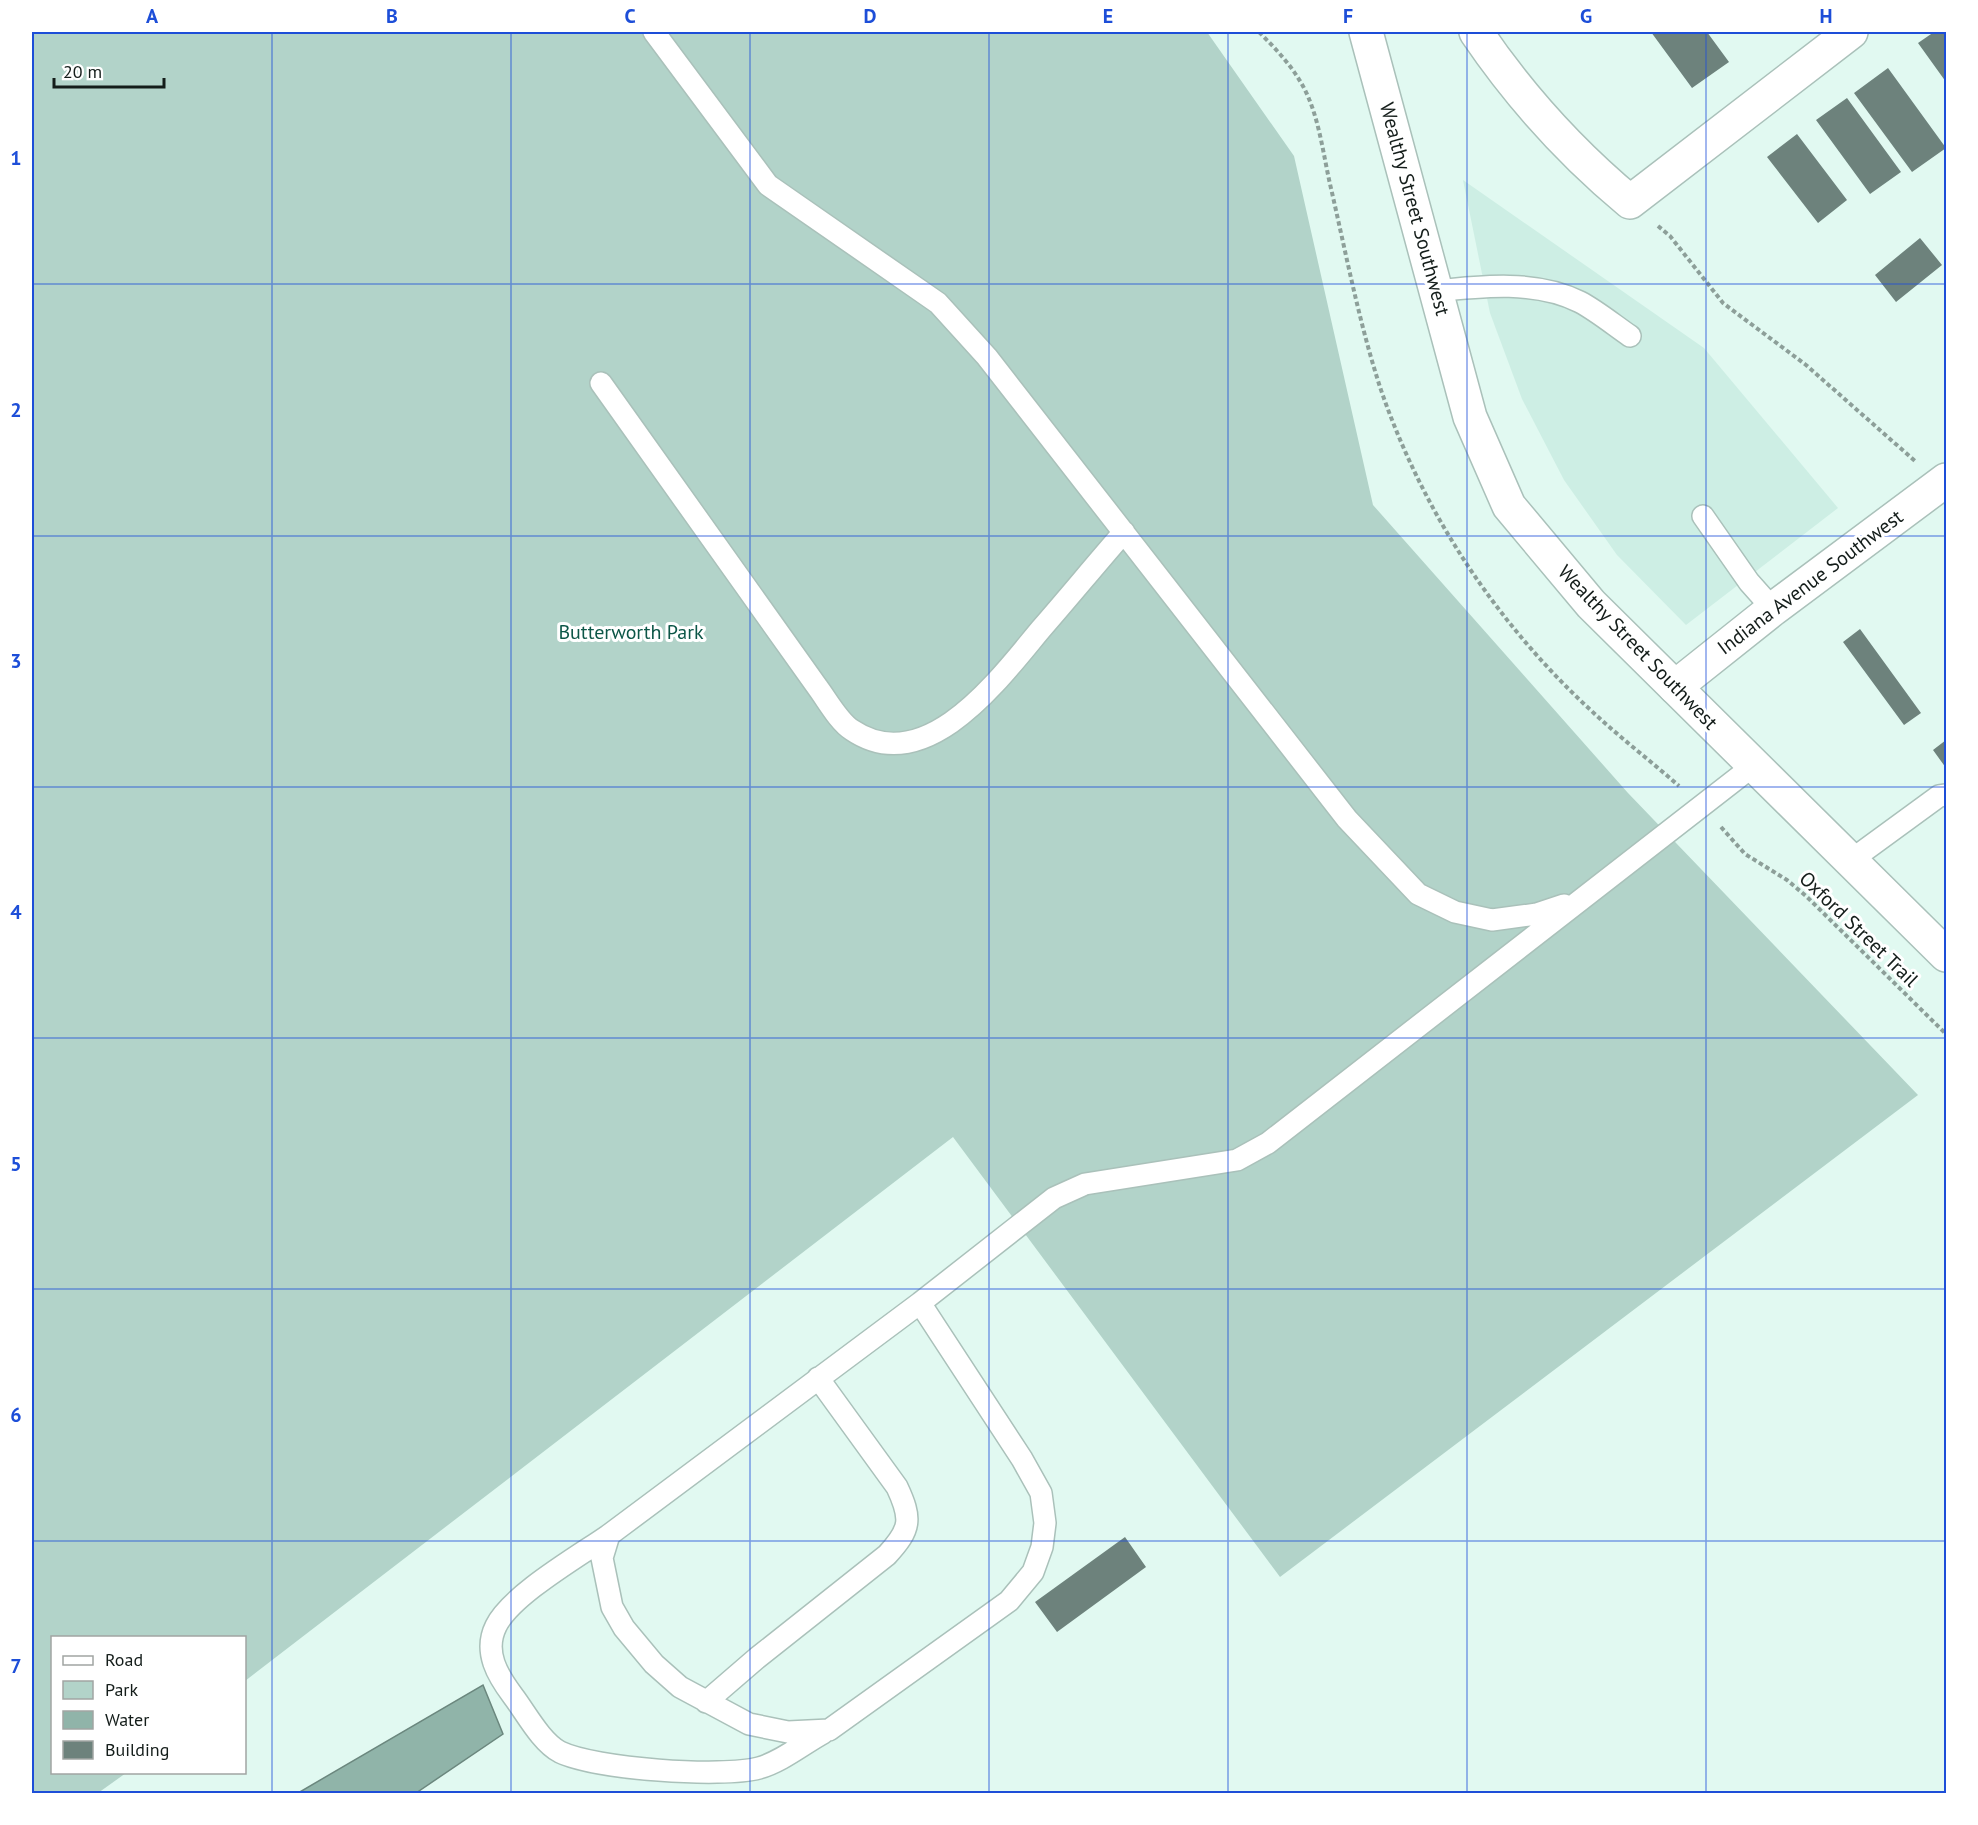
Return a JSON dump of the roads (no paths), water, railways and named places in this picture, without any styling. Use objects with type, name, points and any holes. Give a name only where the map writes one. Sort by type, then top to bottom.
[{"type":"main road","name":"Wealthy Street Southwest","points":[[1366,32],[1470,417],[1509,506],[1591,604],[1947,955]]},
{"type":"main road","points":[[1476,32],[1513,84],[1550,129],[1587,166],[1630,202],[1851,32]]},
{"type":"main road","name":"Indiana Avenue Southwest","points":[[1675,687],[1773,609],[1945,481]]},
{"type":"lane","points":[[654,32],[768,185],[938,303],[987,357],[1347,819],[1418,894],[1455,912],[1492,920],[1537,914],[1581,899]]},
{"type":"lane","points":[[1436,291],[1498,287],[1545,290],[1579,302],[1630,336]]},
{"type":"lane","points":[[601,383],[850,730],[877,741],[902,743],[927,736],[957,719],[991,688],[1124,532]]},
{"type":"lane","points":[[1702,516],[1749,582],[1773,609]]},
{"type":"lane","points":[[920,1303],[1022,1459],[1041,1493],[1045,1523],[1042,1547],[1033,1572],[1009,1601],[829,1730],[760,1767],[726,1773],[658,1770],[559,1751],[541,1734],[499,1677],[493,1664],[492,1637],[502,1615],[516,1601],[609,1535],[920,1303],[1054,1198],[1085,1184],[1237,1160],[1268,1143],[1753,766]]},
{"type":"lane","points":[[1850,861],[1939,796],[1947,795]]},
{"type":"lane","points":[[706,1702],[757,1658],[887,1555],[905,1535],[908,1521],[904,1502],[897,1487],[818,1378]]},
{"type":"lane","points":[[609,1535],[602,1558],[612,1607],[624,1628],[654,1664],[680,1687],[749,1724],[788,1732],[829,1730]]},
{"type":"water","points":[[483,1685],[503,1734],[416,1793],[298,1793]]},
{"type":"park label","name":"Butterworth Park","points":[[631,632]]}]
